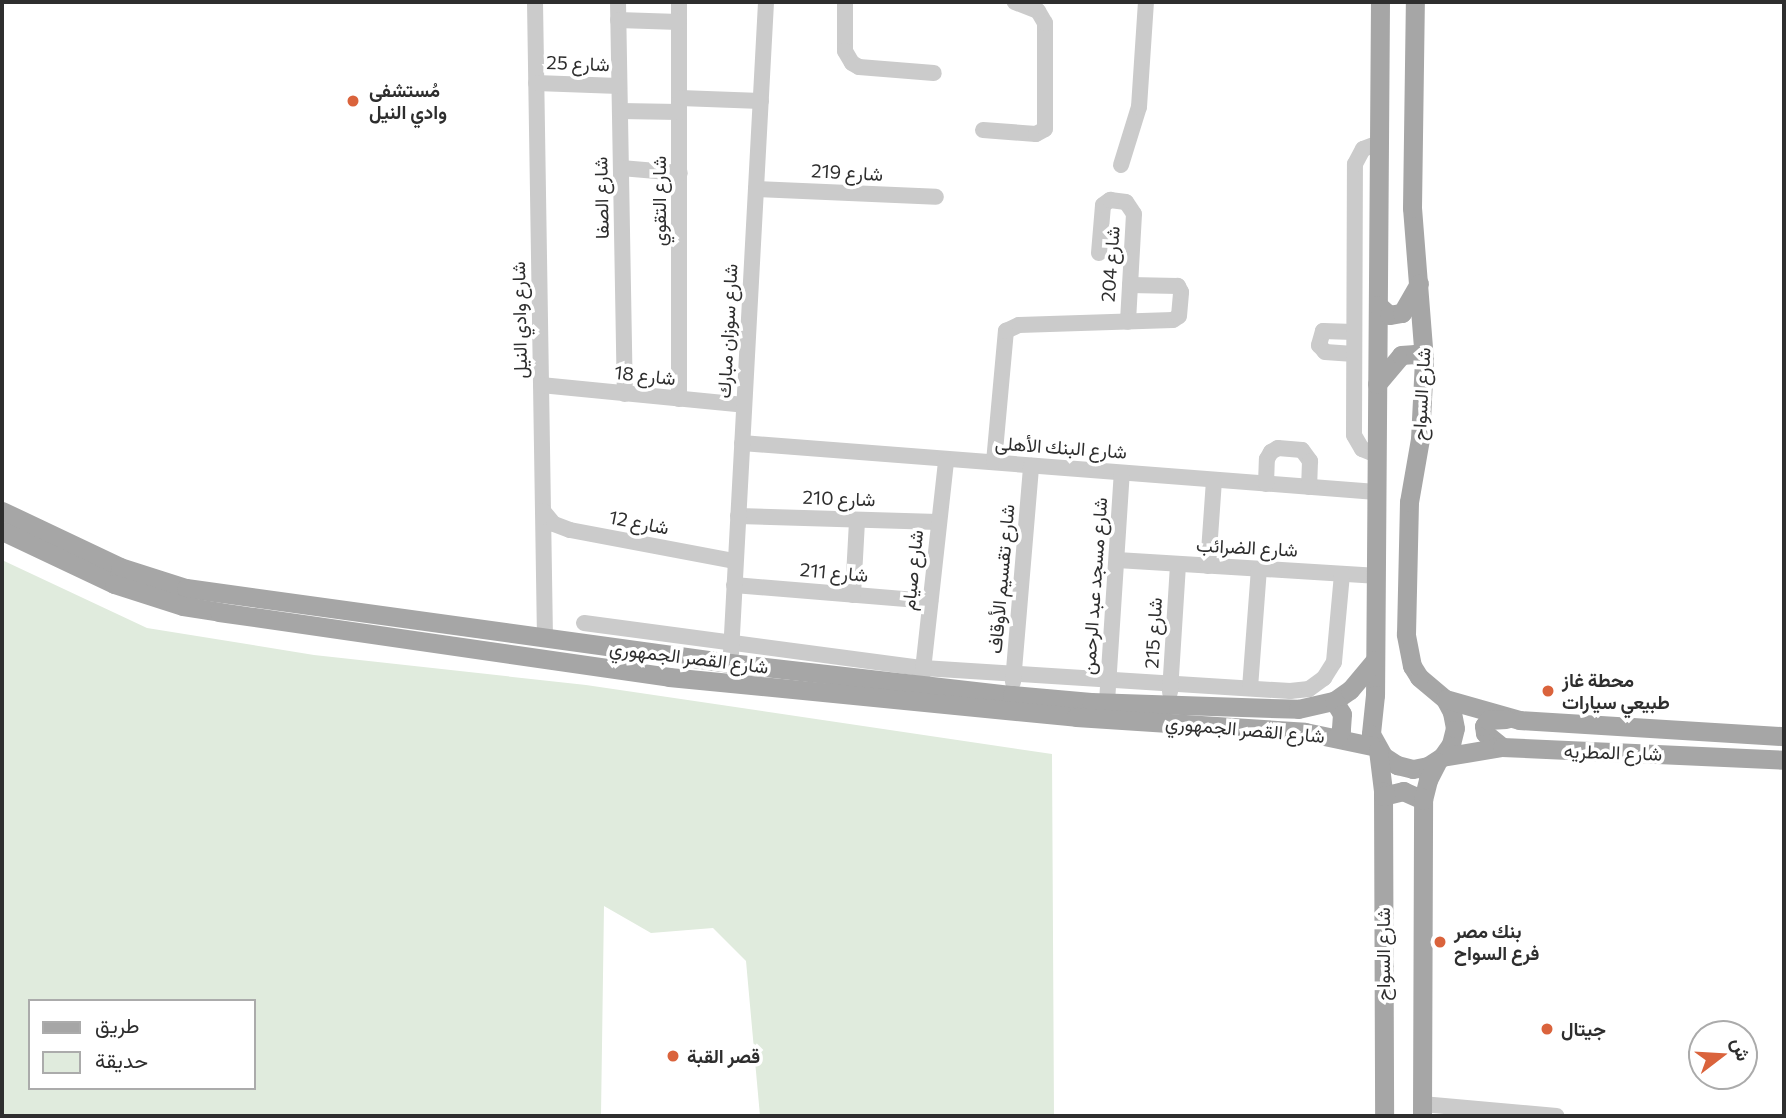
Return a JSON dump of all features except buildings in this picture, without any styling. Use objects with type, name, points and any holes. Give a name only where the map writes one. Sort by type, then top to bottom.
[{"type":"main road","name":"شارع السواح","points":[[1380,2],[1375,660],[1371,721],[1383,796],[1384,1116]]},
{"type":"main road","name":"شارع السواح","points":[[1415,2],[1412,208],[1424,360],[1420,439],[1409,502],[1406,634],[1408,653],[1419,677],[1445,699],[1452,712],[1455,729],[1451,744],[1428,780],[1423,800],[1422,1110]]},
{"type":"main road","points":[[1378,305],[1389,315],[1402,313],[1419,284]]},
{"type":"main road","points":[[1377,384],[1401,355],[1416,354],[1424,360]]},
{"type":"main road","name":"شارع القصر الجمهوري","points":[[2,511],[120,567],[186,588],[730,663],[922,676],[1012,695],[1107,702],[1298,709],[1334,701],[1350,690],[1375,660]]},
{"type":"main road","name":"شارع القصر الجمهوري","points":[[2,531],[114,584],[183,606],[219,612],[669,677],[1076,717],[1337,737],[1377,748]]},
{"type":"main road","name":"شارع المطريه","points":[[1445,699],[1511,719],[1784,736]]},
{"type":"main road","points":[[1334,701],[1342,715],[1341,730],[1337,737]]},
{"type":"main road","points":[[1502,747],[1485,733],[1484,726],[1492,719],[1511,719]]},
{"type":"main road","name":"شارع المطريه","points":[[1439,759],[1502,747],[1784,760]]},
{"type":"main road","points":[[1377,748],[1389,762],[1404,768],[1420,768],[1439,759]]},
{"type":"main road","points":[[1383,796],[1403,791],[1423,800]]},
{"type":"street","name":"شارع وادي النيل","points":[[535,2],[545,638]]},
{"type":"street","name":"شارع الصفا","points":[[618,2],[625,394]]},
{"type":"street","name":"شارع التقوي","points":[[679,2],[679,399]]},
{"type":"street","name":"شارع سوزان مبارك","points":[[730,663],[766,2]]},
{"type":"street","points":[[845,2],[845,51],[852,64],[859,67],[934,73]]},
{"type":"street","points":[[983,130],[1036,134],[1045,129],[1045,23],[1038,11],[1015,2]]},
{"type":"street","points":[[1121,164],[1139,107],[1146,2]]},
{"type":"street","points":[[618,20],[679,22]]},
{"type":"street","name":"شارع 25","points":[[536,83],[619,86]]},
{"type":"street","points":[[620,111],[761,101]]},
{"type":"street","points":[[1377,455],[1362,449],[1354,435],[1355,164],[1363,149],[1379,143]]},
{"type":"street","points":[[621,168],[680,173]]},
{"type":"street","name":"شارع 219","points":[[756,189],[936,197]]},
{"type":"street","name":"شارع 204","points":[[1099,253],[1104,205],[1110,200],[1126,201],[1134,214],[1128,322]]},
{"type":"street","points":[[994,462],[1003,335],[1018,325],[1172,320],[1180,312],[1181,292],[1178,286],[1130,285]]},
{"type":"street","points":[[1354,332],[1323,331],[1319,345],[1325,352],[1354,354]]},
{"type":"street","name":"شارع 18","points":[[541,385],[744,405]]},
{"type":"street","name":"شارع البنك الأهلى","points":[[742,443],[1377,492]]},
{"type":"street","points":[[1266,484],[1267,459],[1278,448],[1306,453],[1310,461],[1309,487]]},
{"type":"street","name":"شارع صيام","points":[[922,676],[946,460]]},
{"type":"street","name":"شارع تقسيم الأوقاف","points":[[1012,695],[1031,466]]},
{"type":"street","name":"شارع مسجد عبد الرحمن","points":[[1107,702],[1122,473]]},
{"type":"street","points":[[1208,566],[1214,480]]},
{"type":"street","name":"شارع 12","points":[[543,511],[554,524],[570,530],[734,561]]},
{"type":"street","name":"شارع 210","points":[[738,516],[938,522]]},
{"type":"street","points":[[853,595],[857,520]]},
{"type":"street","name":"شارع الضرائب","points":[[1117,560],[1375,576]]},
{"type":"street","name":"شارع 215","points":[[1169,705],[1178,564]]},
{"type":"street","points":[[1250,688],[1259,569]]},
{"type":"street","points":[[584,623],[731,643],[922,676],[1014,674],[1309,689],[1324,678],[1334,662],[1342,574]]},
{"type":"street","name":"شارع 211","points":[[734,585],[930,601]]},
{"type":"street","points":[[1422,1110],[1556,1116]]},
{"type":"green space","points":[[2,560],[147,628],[314,655],[586,685],[1052,754],[1054,1116],[760,1116],[746,961],[713,928],[651,933],[604,906],[601,1116],[2,1116]]},
{"type":"place","name":"مُستشفى وادي النيل","points":[[353,101]]},
{"type":"place","name":"محطة غاز طبيعي سيارات","points":[[1548,691]]},
{"type":"place","name":"بنك مصر فرع السواح","points":[[1440,942]]},
{"type":"place","name":"جيتال","points":[[1547,1029]]},
{"type":"place","name":"قصر القبة","points":[[673,1056]]}]
